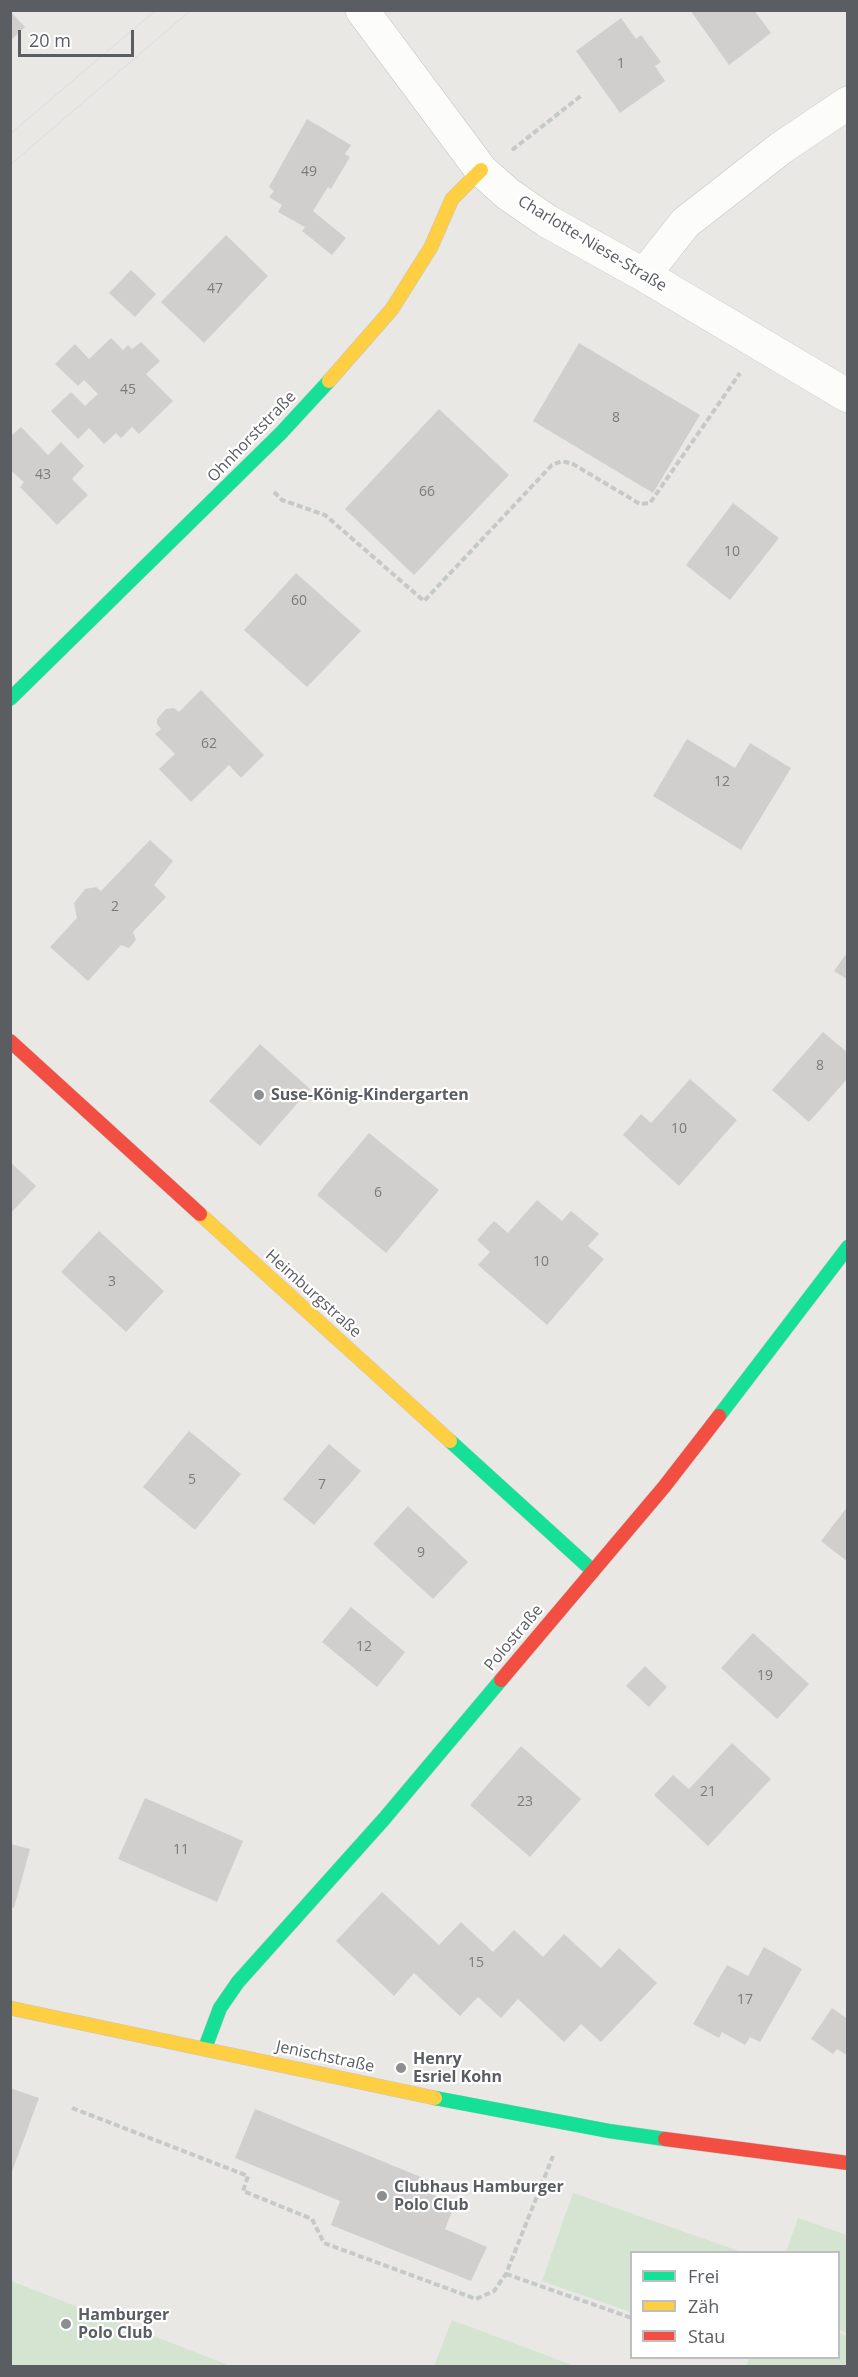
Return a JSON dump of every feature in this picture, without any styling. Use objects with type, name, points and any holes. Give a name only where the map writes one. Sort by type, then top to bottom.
[{"type":"street","name":"Charlotte-Niese-Straße","points":[[362,10],[481,170],[508,194],[547,221],[644,275],[848,396]]},
{"type":"street","points":[[644,275],[685,223],[781,148],[848,103]]},
{"type":"street","name":"Ohnhorststraße","points":[[10,699],[281,433],[357,351],[392,309],[431,246],[452,199],[481,170]]},
{"type":"street","name":"Heimburgstraße","points":[[10,1041],[593,1571]]},
{"type":"street","name":"Polostraße","points":[[205,2048],[220,2008],[238,1982],[384,1819],[664,1487],[848,1247]]},
{"type":"street","name":"Jenischstraße","points":[[10,2008],[450,2101],[609,2132],[848,2163]]},
{"type":"path","points":[[510,152],[582,95]]},
{"type":"path","points":[[268,487],[282,500],[325,515],[424,601],[552,465],[562,461],[573,464],[640,504],[650,502],[746,365]]},
{"type":"path","points":[[72,2108],[248,2176],[243,2191],[312,2219],[324,2242],[476,2299],[494,2290],[506,2274],[557,2147]]},
{"type":"path","points":[[506,2274],[630,2317]]},
{"type":"green space","points":[[573,2193],[739,2251],[630,2251],[630,2312],[542,2281]]},
{"type":"green space","points":[[798,2218],[847,2235],[847,2333],[840,2330],[840,2251],[786,2251]]},
{"type":"green space","name":"Hamburger Polo Club","points":[[11,2281],[231,2366],[11,2366]]},
{"type":"green space","points":[[452,2320],[575,2366],[434,2366]]},
{"type":"green space","points":[[840,2333],[847,2336],[847,2366],[746,2366],[749,2359],[840,2359]]},
{"type":"building","points":[[690,10],[754,10],[771,33],[729,65]]},
{"type":"building","points":[[10,11],[25,27],[10,41]]},
{"type":"building","points":[[621,18],[636,39],[641,35],[661,62],[655,66],[665,81],[620,113],[576,51]]},
{"type":"building","points":[[307,119],[351,145],[345,154],[350,157],[331,189],[328,187],[313,211],[346,238],[332,255],[302,231],[305,227],[278,212],[282,205],[269,197],[274,191],[269,187]]},
{"type":"building","points":[[226,235],[268,276],[204,343],[161,302]]},
{"type":"building","points":[[131,270],[156,294],[135,317],[109,293]]},
{"type":"building","points":[[111,338],[123,350],[128,345],[132,349],[141,342],[160,361],[146,374],[173,401],[139,434],[132,427],[121,438],[116,433],[104,444],[89,428],[78,439],[51,411],[71,392],[85,406],[98,394],[84,380],[78,386],[55,364],[75,344],[89,359]]},
{"type":"building","points":[[579,343],[700,415],[653,493],[533,421]]},
{"type":"building","points":[[439,409],[509,475],[414,575],[345,509]]},
{"type":"building","points":[[21,427],[48,455],[61,442],[84,466],[72,479],[88,495],[57,525],[20,487],[24,482],[10,470],[10,437]]},
{"type":"building","points":[[733,503],[779,538],[730,600],[686,565]]},
{"type":"building","points":[[296,573],[361,631],[307,687],[244,630]]},
{"type":"building","points":[[201,690],[264,755],[241,778],[229,765],[191,802],[159,769],[175,754],[155,734],[161,729],[157,724],[157,719],[166,709],[174,708],[179,712]]},
{"type":"building","points":[[687,739],[735,768],[750,743],[791,768],[741,850],[653,796]]},
{"type":"building","points":[[150,840],[173,861],[154,885],[166,897],[133,932],[136,940],[129,948],[121,945],[88,981],[50,947],[77,918],[74,903],[85,889],[96,887],[101,891]]},
{"type":"building","points":[[848,951],[848,980],[834,971]]},
{"type":"building","points":[[823,1032],[848,1053],[848,1078],[809,1122],[772,1090]]},
{"type":"building","name":"Suse-König-Kindergarten","points":[[260,1044],[310,1089],[260,1146],[209,1101]]},
{"type":"building","points":[[690,1079],[737,1120],[679,1186],[623,1135],[641,1114],[651,1123]]},
{"type":"building","points":[[369,1133],[439,1190],[386,1253],[317,1195]]},
{"type":"building","points":[[10,1162],[36,1186],[10,1214]]},
{"type":"building","points":[[537,1200],[562,1221],[571,1211],[599,1234],[588,1246],[604,1259],[547,1325],[478,1265],[490,1252],[477,1240],[494,1221],[508,1233]]},
{"type":"building","points":[[99,1231],[164,1291],[126,1332],[61,1272]]},
{"type":"building","points":[[189,1431],[241,1474],[195,1530],[143,1487]]},
{"type":"building","points":[[329,1444],[361,1471],[314,1525],[283,1499]]},
{"type":"building","points":[[408,1506],[468,1562],[433,1599],[373,1544]]},
{"type":"building","points":[[848,1506],[848,1562],[821,1541]]},
{"type":"building","points":[[351,1607],[405,1652],[377,1687],[322,1642]]},
{"type":"building","points":[[753,1633],[809,1684],[777,1719],[721,1668]]},
{"type":"building","points":[[645,1666],[667,1687],[649,1707],[626,1686]]},
{"type":"building","points":[[732,1743],[771,1779],[708,1846],[654,1795],[673,1775],[689,1789]]},
{"type":"building","points":[[521,1746],[581,1799],[530,1857],[470,1805]]},
{"type":"building","points":[[145,1798],[243,1841],[217,1902],[118,1859]]},
{"type":"building","points":[[10,1844],[30,1849],[14,1908],[10,1907]]},
{"type":"building","points":[[382,1892],[439,1945],[461,1922],[493,1952],[514,1930],[543,1957],[564,1934],[601,1968],[619,1948],[657,1983],[601,2042],[581,2024],[564,2042],[518,1999],[501,2018],[478,1997],[460,2016],[414,1973],[394,1996],[336,1941]]},
{"type":"building","points":[[764,1947],[802,1969],[760,2042],[750,2037],[745,2045],[722,2032],[719,2038],[693,2024],[727,1965],[748,1976]]},
{"type":"building","points":[[832,2008],[848,2019],[848,2056],[837,2049],[833,2054],[811,2039]]},
{"type":"building","points":[[10,2088],[39,2098],[11,2174],[10,2174]]},
{"type":"building","name":"Clubhaus Hamburger Polo Club","points":[[255,2109],[428,2180],[424,2191],[455,2204],[445,2229],[487,2247],[471,2281],[331,2225],[340,2201],[235,2158]]},
{"type":"tram line","points":[[10,134],[156,10]]},
{"type":"tram line","points":[[10,165],[191,10]]},
{"type":"traffic: fast","points":[[10,699],[281,433],[329,381]]},
{"type":"traffic: fast","points":[[719,1416],[848,1247]]},
{"type":"traffic: fast","points":[[450,1441],[593,1571]]},
{"type":"traffic: fast","points":[[205,2048],[220,2008],[238,1982],[384,1819],[501,1680]]},
{"type":"traffic: fast","points":[[435,2098],[609,2131],[665,2139]]},
{"type":"traffic: slow","points":[[329,381],[392,309],[431,247],[452,199],[481,170]]},
{"type":"traffic: slow","points":[[200,1214],[450,1441]]},
{"type":"traffic: slow","points":[[10,2008],[435,2098]]},
{"type":"traffic: jam","points":[[10,1041],[200,1214]]},
{"type":"traffic: jam","points":[[501,1680],[664,1487],[719,1416]]},
{"type":"traffic: jam","points":[[665,2139],[848,2163]]},
{"type":"place","name":"Suse-König-Kindergarten","points":[[259,1095]]},
{"type":"place","name":"Henry Esriel Kohn","points":[[401,2068]]},
{"type":"place","name":"Clubhaus Hamburger Polo Club","points":[[382,2196]]},
{"type":"place","name":"Hamburger Polo Club","points":[[66,2324]]}]
